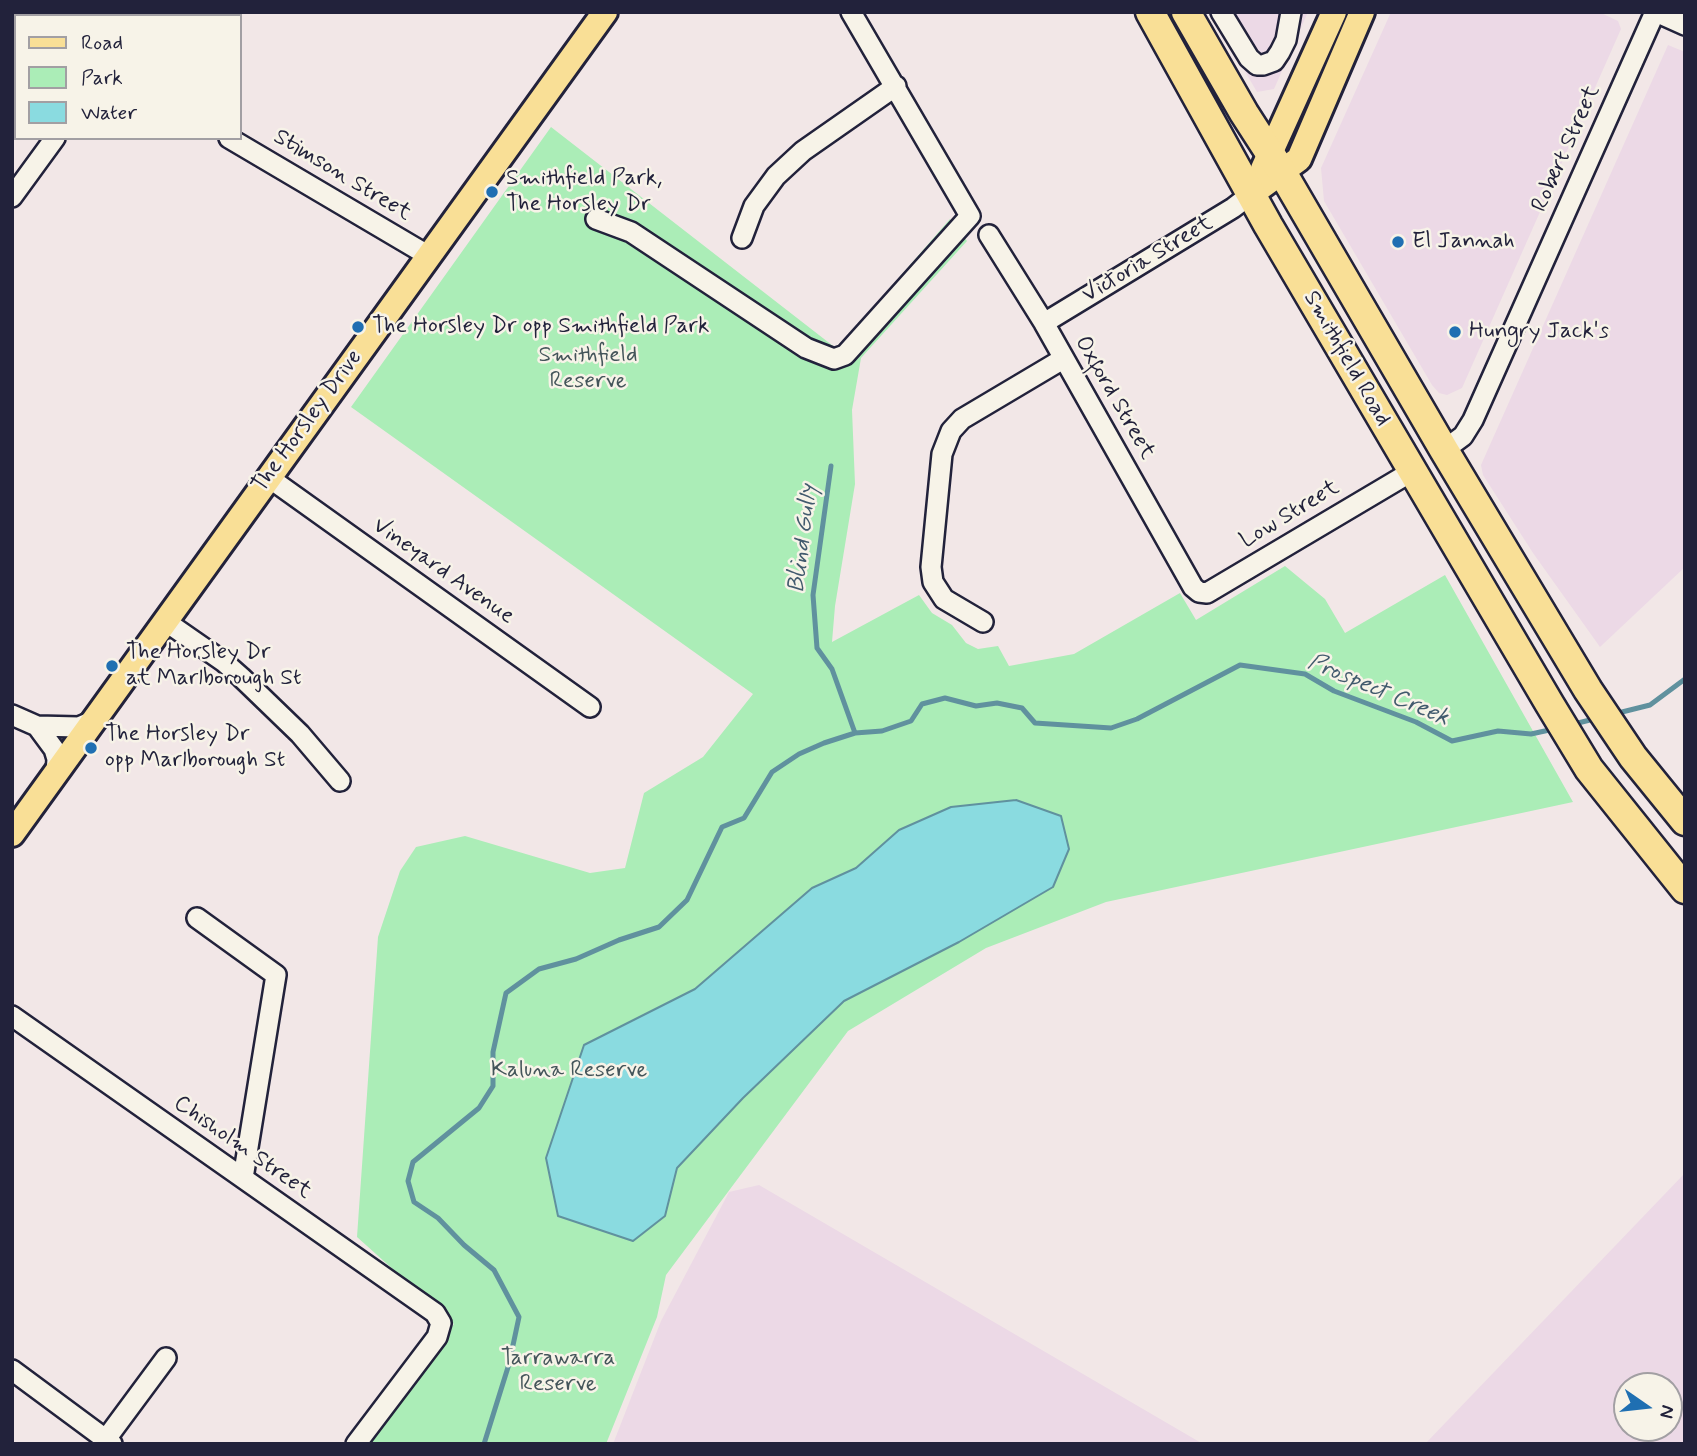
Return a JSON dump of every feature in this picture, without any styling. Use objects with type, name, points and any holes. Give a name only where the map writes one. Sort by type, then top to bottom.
[{"type":"highway","name":"Smithfield Road","points":[[1150,12],[1250,195],[1549,703],[1590,769],[1685,889]]},
{"type":"highway","name":"Smithfield Road","points":[[1186,12],[1588,690],[1633,757],[1685,821]]},
{"type":"main road","name":"The Horsley Drive","points":[[12,834],[605,12]]},
{"type":"main road","name":"Victoria Street","points":[[1250,195],[1276,163],[1334,12]]},
{"type":"main road","name":"Victoria Street","points":[[1276,163],[1299,159],[1362,12]]},
{"type":"street","points":[[596,219],[631,232],[806,348],[834,359],[845,355],[970,216],[851,12]]},
{"type":"street","points":[[1221,12],[1249,58],[1257,65],[1263,65],[1274,61],[1280,52],[1286,40],[1291,12]]},
{"type":"street","points":[[1655,12],[1685,25]]},
{"type":"street","name":"Robert Street","points":[[1444,450],[1463,436],[1473,420],[1655,12]]},
{"type":"street","points":[[742,238],[754,206],[776,176],[803,151],[895,86]]},
{"type":"street","points":[[12,197],[54,140]]},
{"type":"street","name":"Stimson Street","points":[[232,140],[429,256]]},
{"type":"street","name":"Victoria Street","points":[[1044,323],[1250,195]]},
{"type":"street","name":"Oxford Street","points":[[989,235],[1044,323],[1194,587]]},
{"type":"street","points":[[984,622],[944,599],[933,582],[931,567],[942,454],[951,431],[962,419],[1063,359]]},
{"type":"street","name":"Low Street","points":[[1194,587],[1199,592],[1207,593],[1411,472]]},
{"type":"street","name":"Vineyard Avenue","points":[[268,478],[590,707]]},
{"type":"street","points":[[165,621],[241,677],[300,734],[340,781]]},
{"type":"street","points":[[12,715],[37,726],[79,727],[95,720]]},
{"type":"street","points":[[37,726],[54,749],[57,759],[56,774]]},
{"type":"street","points":[[197,918],[276,975],[243,1178]]},
{"type":"street","name":"Chisholm Street","points":[[12,1016],[429,1309],[441,1323],[435,1341],[356,1444]]},
{"type":"street","points":[[12,1370],[109,1441],[166,1357]]},
{"type":"shaded area","points":[[1210,12],[1308,12],[1274,89],[1257,92]]},
{"type":"shaded area","points":[[1391,12],[1599,12],[1618,21],[1621,29],[1462,388],[1447,395],[1439,393],[1432,385],[1324,201],[1321,168]]},
{"type":"shaded area","points":[[1668,45],[1685,52],[1685,567],[1600,647],[1533,553],[1483,475],[1481,465]]},
{"type":"shaded area","points":[[1685,1173],[1685,1444],[1425,1444]]},
{"type":"shaded area","points":[[759,1185],[1203,1444],[613,1444],[661,1321],[729,1192]]},
{"type":"green space","points":[[551,127],[837,349],[950,219],[967,241],[861,358],[852,410],[855,484],[835,606],[832,642],[919,595],[932,613],[952,625],[966,643],[978,649],[998,646],[1009,666],[1074,654],[1180,593],[1196,620],[1285,566],[1325,599],[1345,633],[1445,575],[1573,802],[1106,902],[986,948],[848,1031],[666,1275],[657,1317],[606,1444],[364,1444],[454,1324],[357,1237],[378,937],[400,871],[416,847],[465,836],[590,873],[625,868],[644,793],[703,757],[753,694],[351,407]]},
{"type":"water","points":[[1016,800],[1061,816],[1069,849],[1053,887],[959,942],[844,1001],[743,1098],[677,1168],[665,1216],[633,1241],[558,1216],[546,1158],[584,1045],[695,989],[812,888],[856,868],[899,830],[951,807]]},
{"type":"waterway","name":"Blind Gully","points":[[831,466],[813,595],[817,648],[832,669],[855,733]]},
{"type":"waterway","name":"Prospect Creek","points":[[484,1444],[509,1364],[519,1317],[494,1270],[438,1218],[414,1202],[408,1181],[413,1162],[479,1108],[493,1086],[493,1052],[506,993],[539,969],[576,959],[619,940],[659,927],[687,900],[722,827],[744,818],[772,772],[799,754],[824,743],[855,733],[882,731],[911,721],[922,704],[945,698],[976,706],[997,703],[1022,708],[1035,723],[1111,728],[1137,719],[1240,665],[1305,674],[1334,691],[1416,722],[1452,741],[1498,731],[1531,734],[1554,729]]},
{"type":"waterway","name":"Prospect Creek","points":[[1614,714],[1650,705],[1685,679]]},
{"type":"waterway","name":"Prospect Creek","points":[[1574,724],[1598,718]]},
{"type":"place","name":"Smithfield Park, The Horsley Dr","points":[[492,192]]},
{"type":"place","name":"El Jannah","points":[[1398,242]]},
{"type":"place","name":"The Horsley Dr opp Smithfield Park","points":[[358,327]]},
{"type":"place","name":"Hungry Jack's","points":[[1455,332]]},
{"type":"place","name":"The Horsley Dr at Marlborough St","points":[[112,666]]},
{"type":"place","name":"The Horsley Dr opp Marlborough St","points":[[91,748]]},
{"type":"park label","name":"Smithfield Reserve","points":[[588,369]]},
{"type":"park label","name":"Kaluna Reserve","points":[[569,1071]]},
{"type":"park label","name":"Tarrawarra Reserve","points":[[558,1372]]}]
